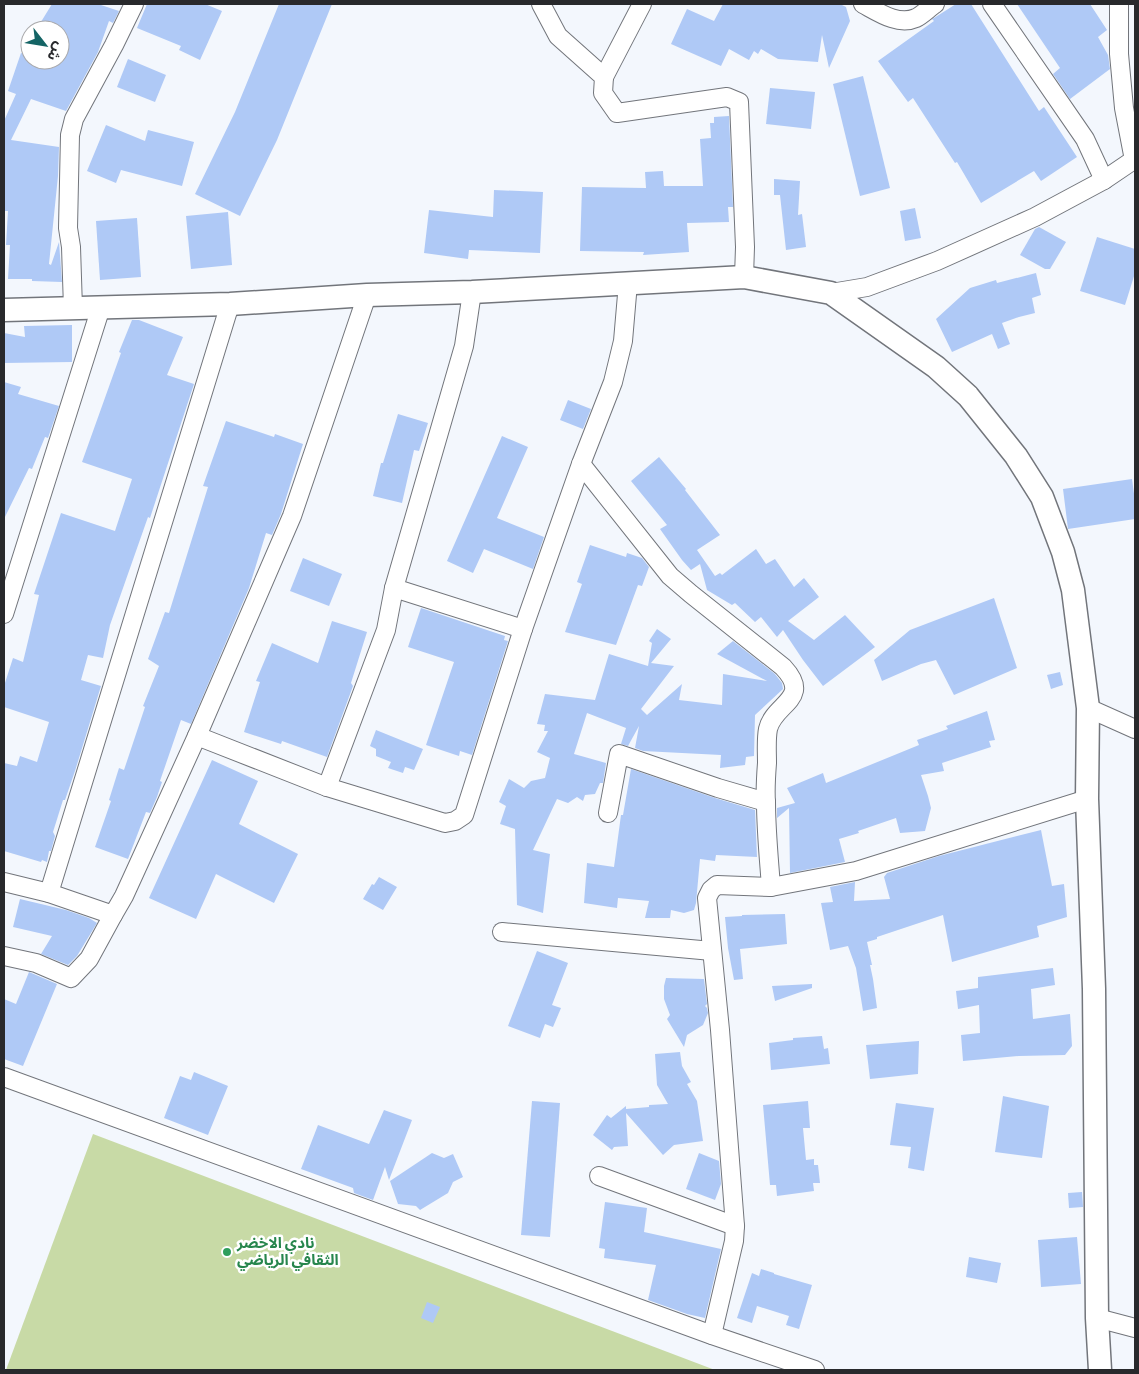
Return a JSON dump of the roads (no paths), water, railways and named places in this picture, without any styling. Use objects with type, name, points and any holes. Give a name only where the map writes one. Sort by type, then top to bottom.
[{"type":"street","points":[[73,308],[71,247],[68,228],[70,135],[74,119],[134,4]]},
{"type":"street","points":[[542,4],[558,36],[604,77]]},
{"type":"street","points":[[642,4],[638,8],[604,77],[603,93],[617,113],[727,97],[739,102],[745,246],[744,277]]},
{"type":"street","points":[[863,4],[890,18],[902,21],[916,18],[935,4]]},
{"type":"street","points":[[992,4],[1084,139],[1104,180]]},
{"type":"street","points":[[4,310],[230,304],[367,295],[472,292],[744,277],[831,293],[867,287],[937,261],[1035,217],[1104,180],[1134,160],[1124,108],[1119,54],[1119,4]]},
{"type":"street","points":[[197,736],[327,787],[445,823],[455,821],[464,815],[523,629],[581,464],[613,382],[623,341],[628,283]]},
{"type":"street","points":[[327,787],[386,630],[394,588],[464,346],[472,292]]},
{"type":"street","points":[[831,293],[936,367],[968,396],[1016,456],[1042,497],[1063,552],[1073,590],[1088,708],[1086,799],[1094,989],[1097,1318],[1100,1370]]},
{"type":"street","points":[[4,956],[36,963],[71,978],[89,960],[124,896],[197,736],[292,516],[367,295]]},
{"type":"street","points":[[49,893],[230,304]]},
{"type":"street","points":[[4,614],[101,307]]},
{"type":"street","points":[[581,464],[670,576],[790,675],[794,684],[794,694],[775,716],[768,729],[766,802],[771,887]]},
{"type":"street","points":[[394,588],[523,629]]},
{"type":"street","points":[[1088,708],[1135,729]]},
{"type":"street","points":[[608,813],[619,754],[718,788],[766,802]]},
{"type":"street","points":[[712,1335],[734,1241],[735,1226],[707,898],[711,890],[717,885],[771,887],[870,868],[1086,799]]},
{"type":"street","points":[[4,882],[49,893],[113,915]]},
{"type":"street","points":[[502,932],[712,951]]},
{"type":"street","points":[[4,1078],[712,1335],[814,1370]]},
{"type":"street","points":[[599,1176],[735,1226]]},
{"type":"street","points":[[1097,1318],[1135,1328]]},
{"type":"place","name":"نادي الاخضر الثقافي الرياضي","points":[[227,1252]]}]
